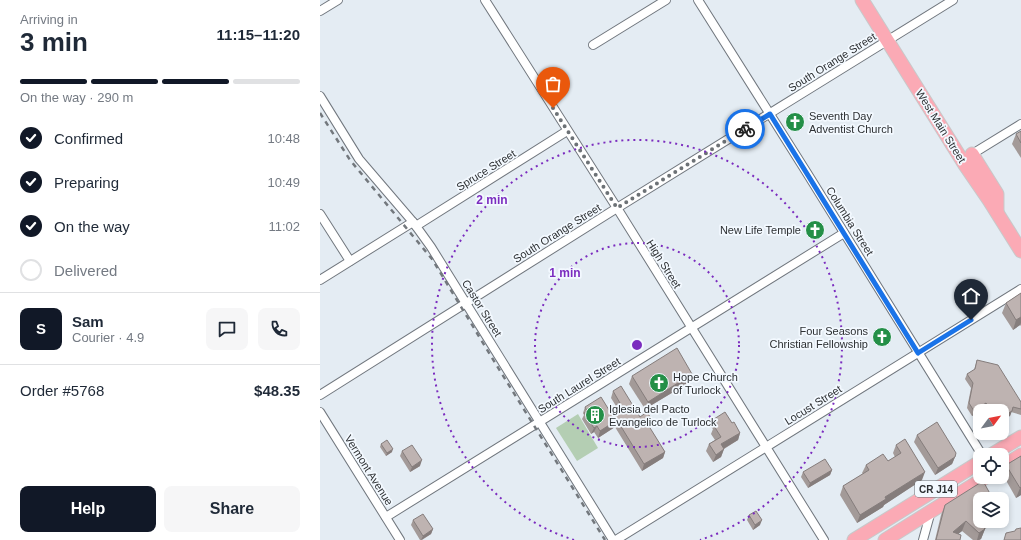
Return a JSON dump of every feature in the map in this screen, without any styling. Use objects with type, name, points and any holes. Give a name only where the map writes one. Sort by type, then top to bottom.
[{"type":"main road","name":"West Main Street","points":[[862,0],[967,157],[997,212],[1021,250]]},
{"type":"main road","points":[[1003,448],[1021,437]]},
{"type":"main road","points":[[1009,463],[1021,455]]},
{"type":"main road","name":"CR J14","points":[[854,540],[973,466]]},
{"type":"main road","name":"CR J14","points":[[885,540],[975,484]]},
{"type":"street","points":[[320,11],[338,0]]},
{"type":"street","name":"High Street","points":[[485,0],[617,208],[824,540]]},
{"type":"street","points":[[593,45],[666,0]]},
{"type":"street","name":"Columbia Street","points":[[698,0],[978,448]]},
{"type":"street","name":"South Orange Street","points":[[320,394],[953,0]]},
{"type":"street","name":"Castor Street","points":[[320,96],[360,159],[414,224],[431,247],[615,540]]},
{"type":"street","points":[[967,157],[1021,124]]},
{"type":"street","name":"Spruce Street","points":[[320,280],[567,131]]},
{"type":"street","points":[[320,214],[350,262]]},
{"type":"street","name":"South Laurel Street","points":[[386,517],[844,233]]},
{"type":"street","name":"Locust Street","points":[[615,540],[1021,289]]},
{"type":"street","name":"Vermont Avenue","points":[[320,412],[400,540]]},
{"type":"street","points":[[923,540],[931,511]]},
{"type":"green space","points":[[578,414],[598,448],[577,461],[556,428]]},
{"type":"building","points":[[1021,131],[1021,143],[1016,134]]},
{"type":"building","points":[[1021,293],[1021,317],[1016,320],[1006,303]]},
{"type":"building","name":"Hope Church of Turlock","points":[[677,348],[692,374],[648,402],[632,376]]},
{"type":"building","points":[[977,360],[998,365],[1021,402],[1021,409],[1013,407],[1012,411],[1009,413],[1009,404],[986,403],[973,404],[973,409],[969,403],[973,383],[967,374],[975,369]]},
{"type":"building","points":[[621,386],[640,417],[647,412],[652,420],[647,423],[665,452],[644,464],[617,420],[600,431],[597,426],[594,428],[584,413],[587,411],[585,407],[601,397],[609,410],[620,403],[613,391]]},
{"type":"building","points":[[725,412],[732,423],[734,422],[740,433],[721,444],[724,449],[716,455],[709,444],[721,437],[714,426],[717,424],[714,419]]},
{"type":"building","points":[[937,422],[956,453],[955,457],[938,468],[917,435]]},
{"type":"building","points":[[905,439],[925,472],[885,497],[886,499],[860,515],[843,486],[869,470],[866,465],[883,454],[888,461],[901,453],[896,445]]},
{"type":"building","points":[[387,440],[393,449],[387,453],[381,444]]},
{"type":"building","points":[[412,445],[422,460],[412,467],[402,451]]},
{"type":"building","points":[[1021,456],[1020,488],[1009,470],[1009,463]]},
{"type":"building","points":[[825,459],[832,470],[810,483],[803,472]]},
{"type":"building","points":[[978,484],[985,484],[989,492],[973,492],[973,527],[966,521],[953,532],[961,535],[960,540],[936,540],[945,505]]},
{"type":"building","points":[[756,511],[762,520],[755,525],[749,515]]},
{"type":"building","points":[[423,514],[433,529],[423,536],[413,520]]},
{"type":"building","points":[[974,528],[985,529],[979,533]]},
{"type":"building","points":[[1021,528],[1021,540],[1004,540],[1006,533]]},
{"type":"railway","points":[[320,113],[350,160],[432,259],[605,540]]},
{"type":"way so far","points":[[553,108],[617,208],[745,129]]},
{"type":"place","name":"Seventh Day Adventist Church","points":[[795,122]]},
{"type":"place","name":"New Life Temple","points":[[815,230]]},
{"type":"place","name":"Four Seasons Christian Fellowship","points":[[882,337]]},
{"type":"place","name":"Hope Church of Turlock","points":[[659,383]]},
{"type":"place","name":"Iglesia del Pacto Evangelico de Turlock","points":[[595,415]]},
{"type":"route","points":[[745,129],[770,114],[918,353],[971,320]]}]
